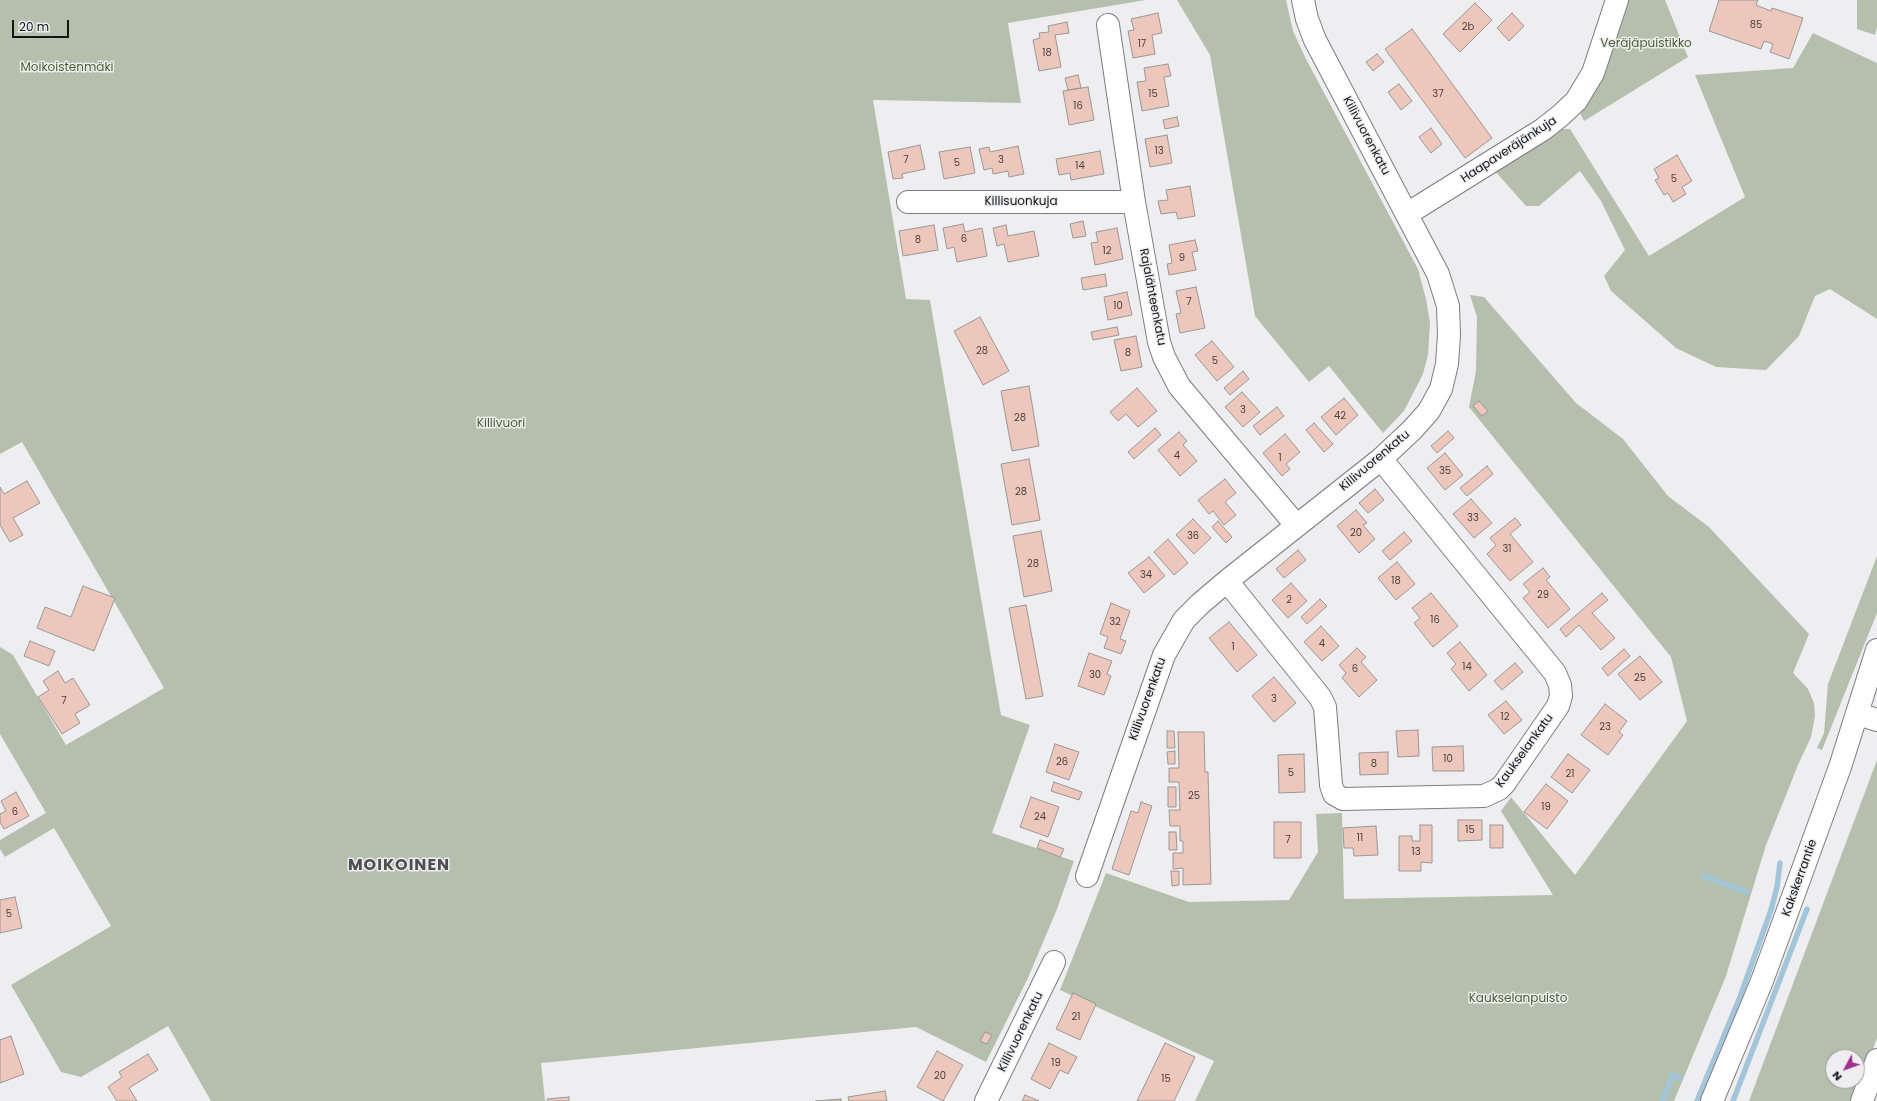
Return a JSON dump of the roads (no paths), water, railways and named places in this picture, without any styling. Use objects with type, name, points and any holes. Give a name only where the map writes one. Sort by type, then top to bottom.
[{"type":"street","name":"Killivuorenkatu","points":[[1087,876],[1164,655],[1184,620],[1227,581],[1381,459],[1412,430],[1429,411],[1441,389],[1447,364],[1449,335],[1448,306],[1438,274],[1315,40],[1307,20],[1303,0]]},
{"type":"street","name":"Haapaveräjänkuja","points":[[1407,214],[1542,130],[1571,106],[1593,73],[1617,0]]},
{"type":"street","name":"Rajalähteenkatu","points":[[1108,25],[1134,202],[1159,342],[1170,372],[1179,386],[1296,525]]},
{"type":"street","name":"Killisuonkuja","points":[[908,202],[1134,202]]},
{"type":"street","name":"Kaukselankatu","points":[[1227,581],[1320,697],[1325,707],[1331,785],[1334,794],[1343,799],[1484,796],[1499,789],[1558,706],[1561,696],[1560,684],[1555,673],[1381,459]]},
{"type":"street","name":"Kakskerrantie","points":[[1712,1101],[1762,981],[1840,767],[1867,717],[1877,650]]},
{"type":"street","name":"Killivuorenkatu","points":[[986,1101],[1054,962]]},
{"type":"street","points":[[1862,1101],[1877,1060]]},
{"type":"waterway","points":[[1697,1101],[1740,997],[1771,910],[1777,887],[1780,863]]},
{"type":"waterway","points":[[1704,876],[1747,892]]},
{"type":"waterway","points":[[1733,1101],[1807,909]]},
{"type":"waterway","points":[[1662,1101],[1673,1075],[1680,1078]]},
{"type":"district","name":"MOIKOINEN","points":[[399,866]]},
{"type":"park label","name":"Veräjäpuistikko","points":[[1646,44]]},
{"type":"park label","name":"Moikoistenmäki","points":[[67,68]]},
{"type":"park label","name":"Killivuori","points":[[501,424]]},
{"type":"park label","name":"Kaukselanpuisto","points":[[1518,999]]}]
